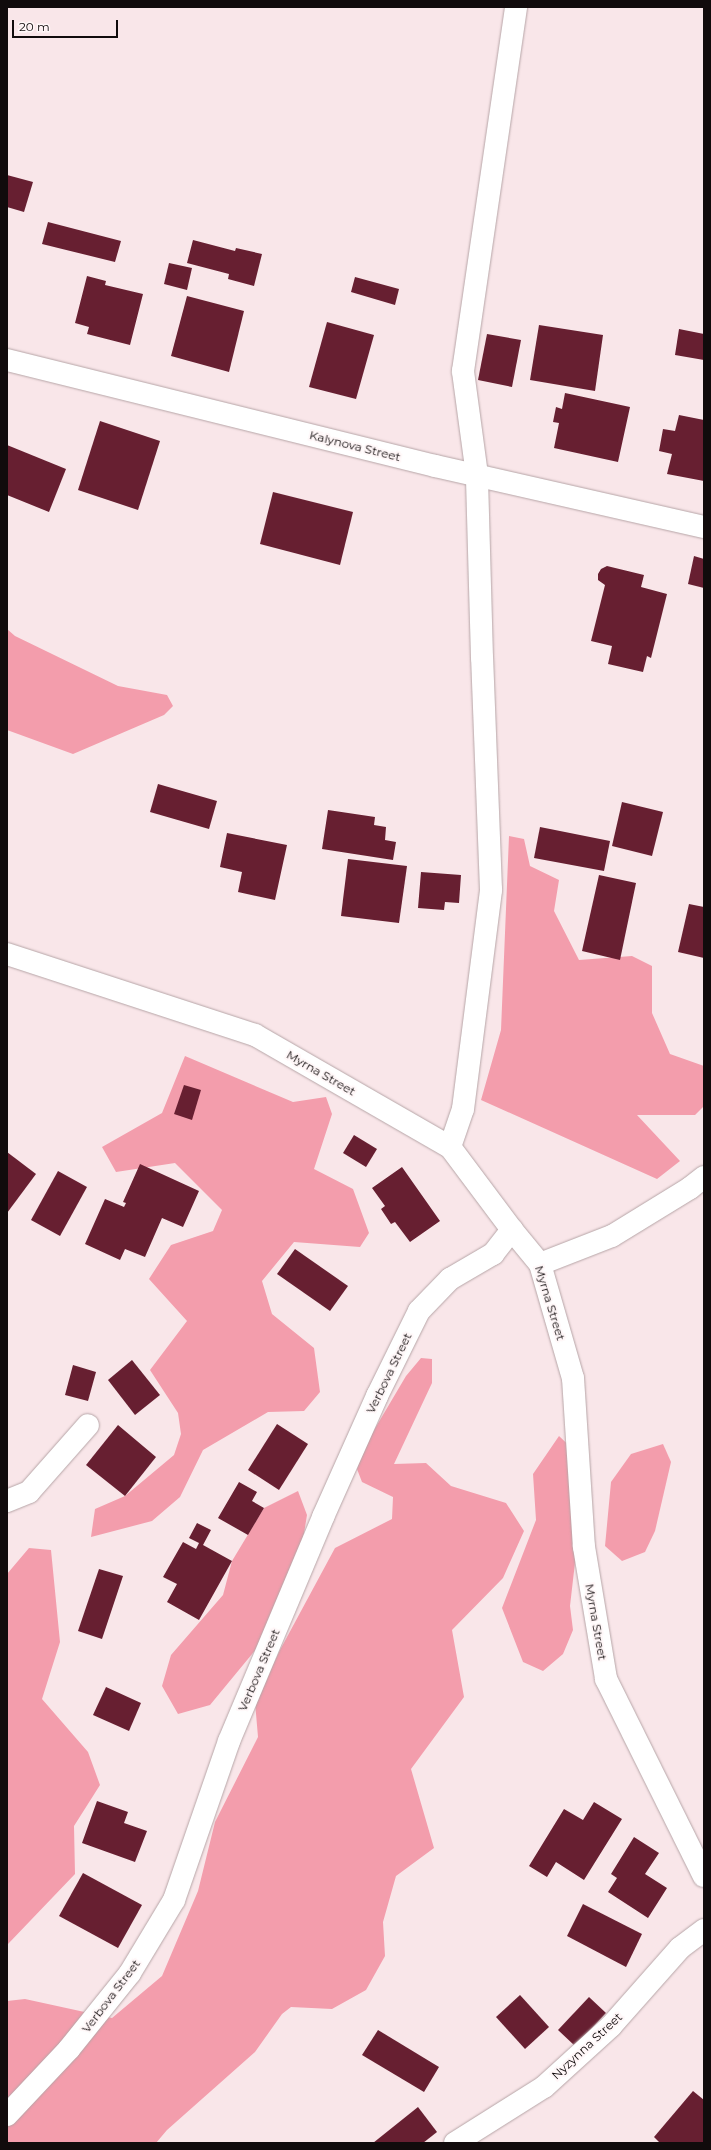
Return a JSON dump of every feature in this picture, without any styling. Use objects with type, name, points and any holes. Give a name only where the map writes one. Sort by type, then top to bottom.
[{"type":"street","points":[[450,1147],[464,1109],[491,890],[477,475],[463,371],[516,7]]},
{"type":"street","name":"Kalynova Street","points":[[7,360],[477,475],[704,527]]},
{"type":"street","name":"Myrna Street","points":[[7,954],[255,1035],[450,1147],[512,1230],[540,1264],[572,1378],[584,1547],[606,1679],[704,1876]]},
{"type":"street","points":[[540,1264],[612,1236],[690,1188],[704,1177]]},
{"type":"street","name":"Verbova Street","points":[[7,2115],[69,2049],[130,1973],[174,1900],[229,1741],[311,1546],[377,1396],[419,1311],[450,1279],[493,1254],[512,1230]]},
{"type":"street","points":[[7,1501],[29,1492],[88,1425]]},
{"type":"street","name":"Nyzynna Street","points":[[455,2143],[544,2087],[611,2026],[680,1948],[704,1930]]},
{"type":"shaded area","points":[[7,629],[15,636],[118,686],[167,695],[173,706],[164,715],[73,754],[7,730]]},
{"type":"shaded area","points":[[509,836],[524,839],[530,866],[559,880],[554,911],[579,960],[632,956],[652,966],[652,1013],[670,1054],[704,1066],[704,1106],[695,1115],[637,1115],[680,1161],[657,1179],[481,1100],[501,1030]]},
{"type":"shaded area","points":[[185,1056],[293,1102],[326,1097],[332,1114],[314,1169],[353,1189],[369,1233],[360,1247],[294,1242],[262,1281],[272,1314],[314,1348],[320,1392],[304,1411],[268,1412],[203,1450],[180,1497],[152,1521],[91,1537],[95,1509],[125,1496],[174,1455],[181,1434],[178,1413],[150,1370],[187,1321],[149,1279],[171,1245],[213,1231],[222,1210],[175,1163],[116,1172],[102,1147],[162,1113]]},
{"type":"shaded area","points":[[421,1358],[432,1359],[432,1383],[394,1464],[426,1463],[451,1486],[506,1503],[524,1531],[503,1578],[452,1630],[464,1697],[411,1769],[434,1848],[396,1876],[383,1922],[385,1956],[366,1990],[332,2009],[291,2007],[282,2014],[255,2052],[167,2130],[156,2143],[7,2143],[7,2001],[25,1999],[112,2018],[162,1976],[198,1891],[215,1822],[258,1737],[255,1702],[280,1650],[335,1548],[392,1519],[393,1497],[362,1482],[357,1469],[364,1447],[406,1376]]},
{"type":"shaded area","points":[[559,1436],[578,1454],[582,1502],[570,1606],[573,1630],[563,1654],[543,1671],[523,1662],[502,1608],[536,1520],[533,1474]]},
{"type":"shaded area","points":[[663,1444],[671,1462],[655,1531],[645,1552],[622,1561],[605,1546],[611,1482],[631,1454]]},
{"type":"shaded area","points":[[298,1491],[307,1515],[300,1558],[266,1637],[210,1705],[178,1714],[162,1686],[171,1655],[223,1595],[232,1561],[264,1508]]},
{"type":"shaded area","points":[[29,1548],[51,1550],[60,1642],[42,1699],[88,1752],[100,1785],[74,1826],[75,1874],[8,1944],[7,1574]]},
{"type":"building","points":[[7,175],[33,182],[24,212],[7,207]]},
{"type":"building","points":[[48,222],[121,241],[115,262],[42,244]]},
{"type":"building","points":[[193,240],[235,251],[236,248],[262,254],[254,286],[228,279],[229,274],[187,263]]},
{"type":"building","points":[[169,263],[192,268],[187,290],[164,284]]},
{"type":"building","points":[[87,276],[106,281],[105,285],[143,294],[130,345],[87,334],[89,327],[75,323]]},
{"type":"building","points":[[355,277],[399,289],[395,305],[351,292]]},
{"type":"building","points":[[187,296],[244,311],[229,372],[171,356]]},
{"type":"building","points":[[327,322],[374,335],[356,399],[309,387]]},
{"type":"building","points":[[539,325],[603,335],[595,391],[530,380]]},
{"type":"building","points":[[679,329],[704,334],[704,360],[675,355]]},
{"type":"building","points":[[487,334],[521,340],[512,387],[478,380]]},
{"type":"building","points":[[565,393],[630,407],[618,462],[554,448],[559,423],[553,422],[556,407],[562,409]]},
{"type":"building","points":[[679,415],[704,420],[704,481],[667,474],[672,454],[659,451],[663,429],[675,431]]},
{"type":"building","points":[[100,421],[160,441],[138,510],[78,490]]},
{"type":"building","points":[[7,445],[66,469],[49,512],[7,495]]},
{"type":"building","points":[[273,492],[353,512],[340,565],[260,544]]},
{"type":"building","points":[[694,556],[704,559],[704,588],[688,584]]},
{"type":"building","points":[[607,566],[644,575],[641,587],[667,594],[651,658],[647,656],[643,672],[608,664],[612,646],[591,641],[605,585],[598,580],[598,574],[601,569]]},
{"type":"building","points":[[158,784],[217,801],[209,829],[150,812]]},
{"type":"building","points":[[622,802],[663,812],[652,856],[612,846]]},
{"type":"building","points":[[328,810],[375,817],[374,825],[386,827],[385,840],[396,842],[393,860],[322,849]]},
{"type":"building","points":[[540,827],[610,841],[604,871],[534,858]]},
{"type":"building","points":[[227,833],[287,845],[275,900],[238,892],[242,872],[220,867]]},
{"type":"building","points":[[348,859],[407,866],[399,923],[341,916]]},
{"type":"building","points":[[421,872],[461,875],[459,903],[445,902],[444,910],[418,908]]},
{"type":"building","points":[[599,875],[636,883],[620,960],[582,951]]},
{"type":"building","points":[[689,904],[704,907],[704,958],[678,952]]},
{"type":"building","points":[[184,1085],[201,1090],[192,1120],[174,1114]]},
{"type":"building","points":[[354,1135],[377,1149],[366,1167],[343,1153]]},
{"type":"building","points":[[7,1152],[36,1174],[7,1213]]},
{"type":"building","points":[[140,1164],[199,1191],[183,1227],[162,1218],[145,1257],[125,1249],[120,1260],[85,1244],[105,1199],[124,1207],[126,1203],[123,1202]]},
{"type":"building","points":[[402,1167],[440,1221],[410,1242],[395,1222],[391,1224],[381,1209],[385,1206],[372,1188]]},
{"type":"building","points":[[58,1171],[87,1187],[60,1236],[31,1220]]},
{"type":"building","points":[[295,1249],[348,1286],[330,1311],[277,1274]]},
{"type":"building","points":[[132,1360],[160,1395],[135,1415],[108,1380]]},
{"type":"building","points":[[73,1365],[96,1372],[88,1401],[65,1395]]},
{"type":"building","points":[[277,1424],[308,1444],[279,1490],[248,1470]]},
{"type":"building","points":[[118,1425],[156,1457],[125,1496],[86,1465]]},
{"type":"building","points":[[239,1482],[257,1492],[252,1501],[264,1508],[248,1535],[218,1518]]},
{"type":"building","points":[[197,1523],[211,1530],[203,1545],[232,1561],[199,1620],[167,1602],[177,1584],[163,1577],[183,1542],[196,1549],[199,1543],[189,1538]]},
{"type":"building","points":[[99,1569],[123,1576],[102,1639],[78,1631]]},
{"type":"building","points":[[106,1687],[141,1703],[129,1731],[93,1715]]},
{"type":"building","points":[[97,1801],[128,1812],[124,1823],[147,1831],[135,1862],[82,1843]]},
{"type":"building","points":[[594,1802],[622,1819],[584,1880],[556,1862],[547,1877],[529,1866],[564,1809],[583,1820]]},
{"type":"building","points":[[634,1837],[659,1853],[645,1874],[667,1888],[648,1918],[608,1892],[617,1878],[611,1874]]},
{"type":"building","points":[[83,1873],[142,1905],[118,1948],[59,1916]]},
{"type":"building","points":[[583,1904],[642,1934],[626,1967],[567,1936]]},
{"type":"building","points":[[520,1995],[549,2027],[525,2049],[496,2017]]},
{"type":"building","points":[[589,1997],[606,2013],[575,2046],[558,2030]]},
{"type":"building","points":[[378,2030],[439,2067],[424,2092],[362,2055]]},
{"type":"building","points":[[693,2091],[704,2100],[704,2143],[660,2143],[654,2137]]},
{"type":"building","points":[[418,2107],[437,2132],[423,2143],[373,2143]]}]
